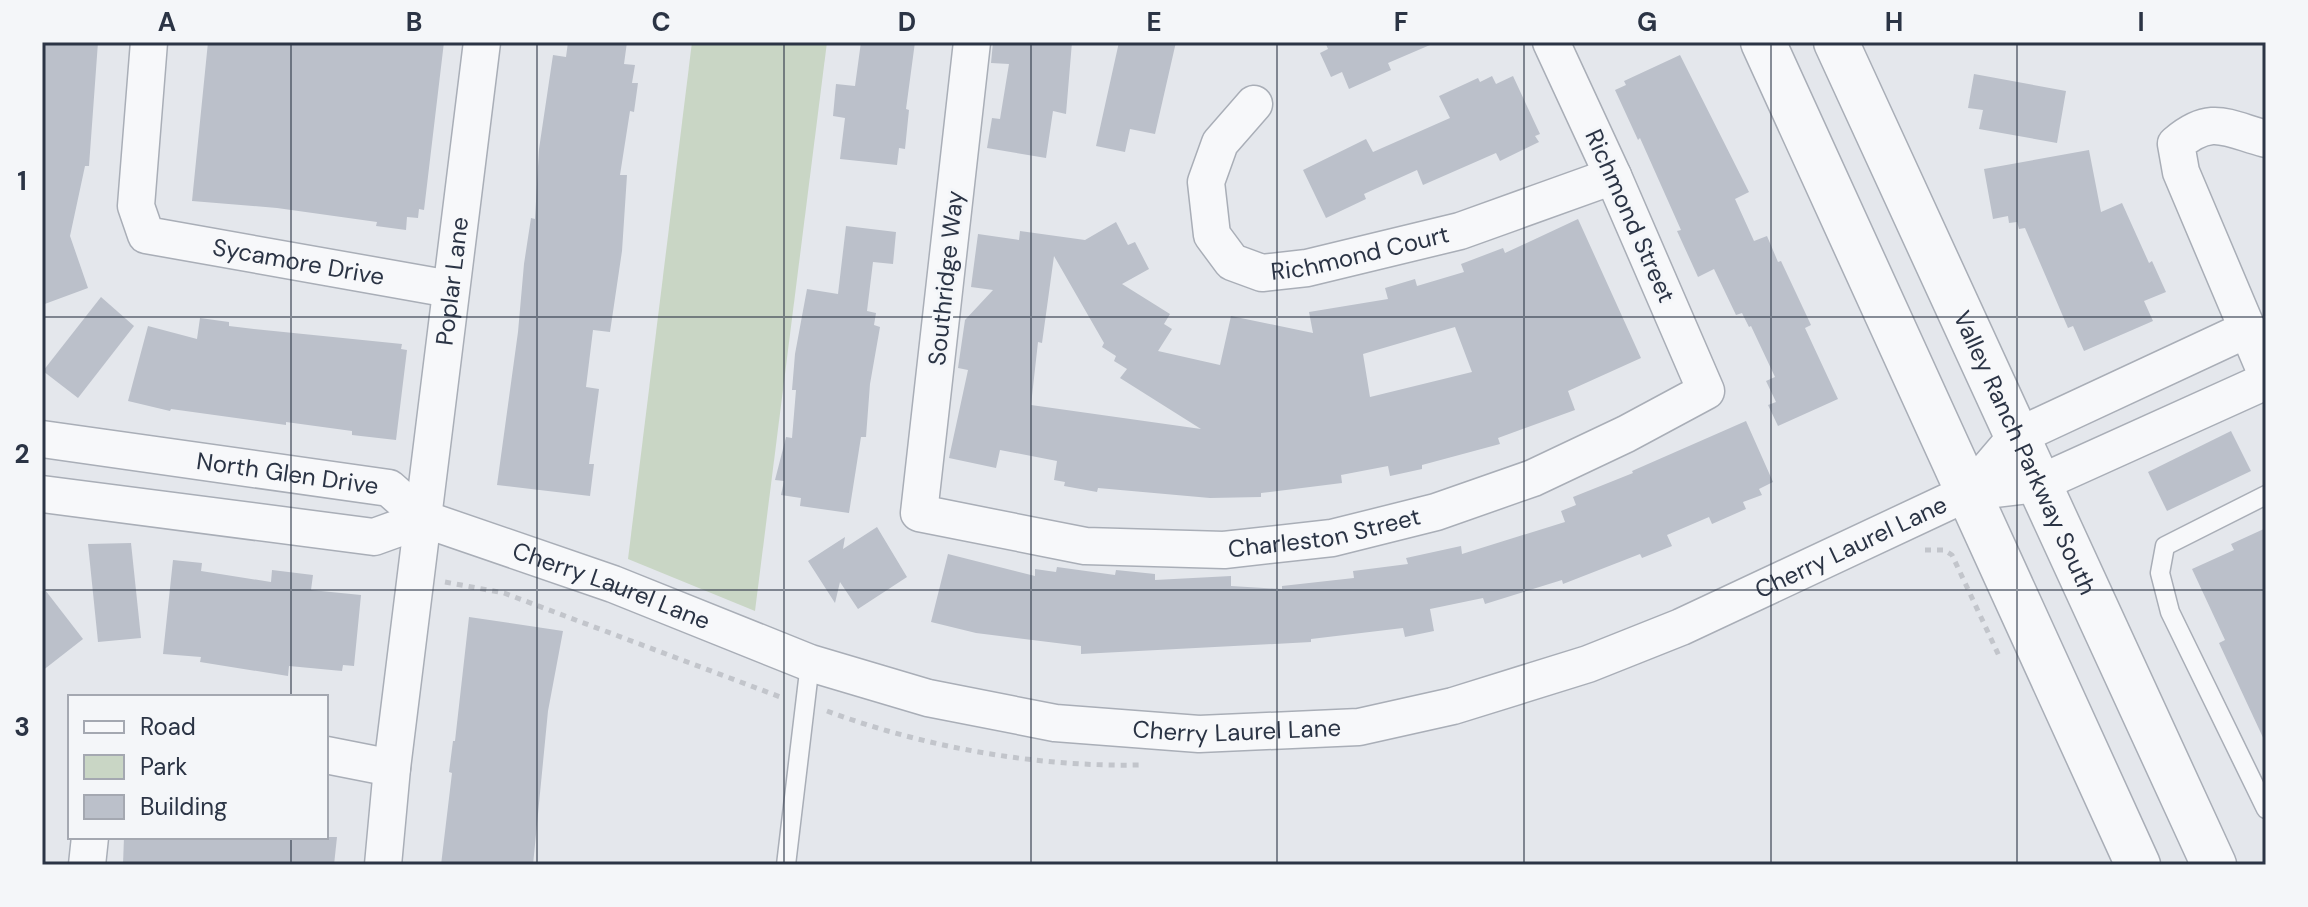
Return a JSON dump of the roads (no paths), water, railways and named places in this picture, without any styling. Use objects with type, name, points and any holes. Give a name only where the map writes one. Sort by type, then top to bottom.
[{"type":"street","name":"Sycamore Drive","points":[[149,42],[136,206],[146,235],[450,289]]},
{"type":"street","name":"Poplar Lane","points":[[383,865],[392,768],[482,42]]},
{"type":"street","name":"Southridge Way","points":[[919,513],[972,42]]},
{"type":"street","name":"Richmond Street","points":[[1551,42],[1706,391]]},
{"type":"street","points":[[1763,42],[2138,865]]},
{"type":"street","name":"Valley Ranch Parkway South","points":[[1836,42],[2214,865]]},
{"type":"street","name":"Richmond Court","points":[[1254,104],[1220,143],[1206,182],[1212,235],[1232,262],[1262,273],[1307,268],[1460,231],[1613,176]]},
{"type":"street","points":[[2266,139],[2211,124],[2192,130],[2176,144],[2181,172],[2266,373]]},
{"type":"street","points":[[1969,492],[2016,437],[2248,329]]},
{"type":"street","points":[[2141,381],[2165,427]]},
{"type":"street","points":[[2038,484],[2266,381]]},
{"type":"street","name":"Charleston Street","points":[[919,513],[1085,546],[1224,550],[1332,538],[1436,512],[1533,478],[1626,434],[1706,391]]},
{"type":"street","name":"North Glen Drive","points":[[42,439],[389,488],[424,519],[374,537],[42,494]]},
{"type":"street","name":"Cherry Laurel Lane","points":[[424,519],[613,584],[810,663],[928,698],[1055,723],[1199,734],[1359,727],[1453,706],[1588,664],[1681,627],[1969,492],[2038,484]]},
{"type":"street","points":[[328,755],[392,768]]},
{"type":"street","points":[[87,865],[90,839]]},
{"type":"lane","points":[[2266,495],[2165,546],[2160,573],[2170,612],[2266,809]]},
{"type":"lane","points":[[786,865],[810,663]]}]
